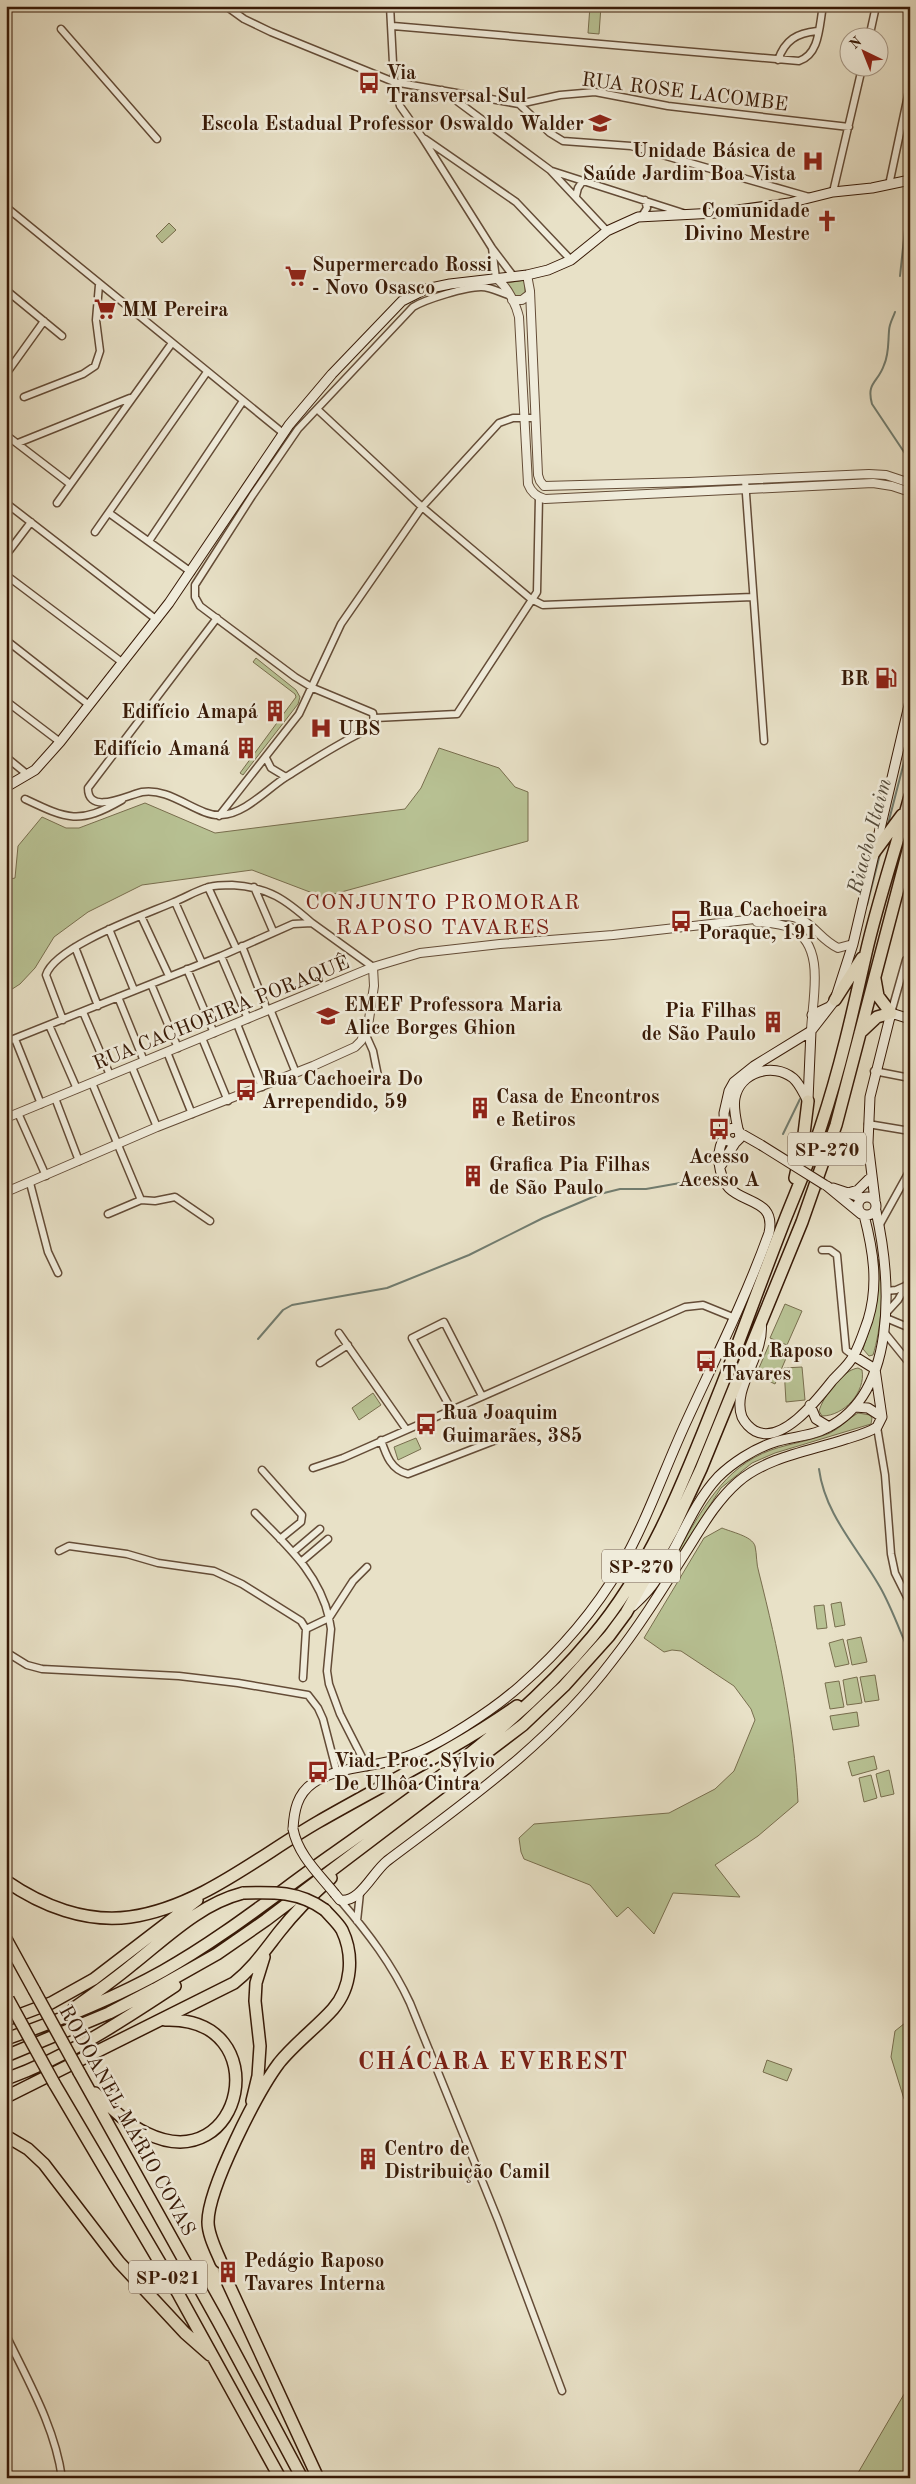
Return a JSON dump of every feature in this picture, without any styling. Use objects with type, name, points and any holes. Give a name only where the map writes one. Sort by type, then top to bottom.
[{"type":"highway","name":"SP-270","points":[[6,2039],[50,2023],[162,1972],[220,1936],[391,1812],[489,1738],[555,1679],[594,1636],[614,1608],[654,1542],[698,1444],[761,1286],[822,1122],[850,1022],[865,955],[910,796]]},
{"type":"highway","points":[[876,849],[906,810]]},
{"type":"highway","name":"SP-270","points":[[6,2056],[109,2012],[217,1954],[266,1920],[523,1725],[564,1686],[609,1636],[626,1613],[662,1552],[684,1506],[802,1222],[836,1125],[874,973],[910,843]]},
{"type":"highway","points":[[833,1003],[865,955]]},
{"type":"highway","points":[[858,1036],[872,1020],[891,1014],[878,996],[874,973]]},
{"type":"highway","points":[[785,1220],[800,1156],[808,1101]]},
{"type":"highway","points":[[6,2020],[51,2003],[94,1979],[235,1874],[317,1823],[456,1746],[555,1679]]},
{"type":"highway","points":[[6,2097],[234,1983],[247,1973],[265,1953],[280,1931],[314,1894],[400,1820]]},
{"type":"highway","points":[[6,1881],[45,1904],[63,1911],[109,1918],[152,1913],[176,1904],[235,1874]]},
{"type":"highway","points":[[50,2023],[94,1994],[191,1918],[226,1898],[243,1893],[275,1892],[293,1894],[311,1900],[325,1910],[341,1928],[349,1948],[351,1967],[346,1986],[335,2007],[278,2064],[249,2114],[219,2179],[208,2215],[210,2233],[221,2262]]},
{"type":"highway","name":"RODOANEL MÁRIO COVAS","points":[[6,1939],[214,2314],[302,2478]]},
{"type":"highway","points":[[249,2114],[258,2076],[260,2046],[255,2001],[256,1983],[265,1953]]},
{"type":"highway","points":[[6,2079],[61,2057],[99,2036],[188,1977],[217,1954]]},
{"type":"highway","name":"RODOANEL MÁRIO COVAS","points":[[7,1998],[54,2083],[213,2357],[280,2478]]},
{"type":"highway","points":[[89,2088],[124,2119],[153,2136],[184,2141],[202,2136],[217,2127],[233,2105],[237,2074],[232,2056],[217,2037],[198,2025],[177,2019],[161,2020]]},
{"type":"highway","points":[[6,2136],[28,2149],[44,2164],[142,2289],[193,2341],[213,2357]]},
{"type":"highway","points":[[228,2283],[318,2478]]},
{"type":"main road","points":[[6,788],[28,775],[60,742],[157,620],[283,433],[332,374],[402,301],[426,289],[527,275],[571,260],[607,231],[642,216],[686,215],[789,203],[833,192],[889,185],[910,180]]},
{"type":"main road","points":[[738,1136],[728,1141],[725,1135],[723,1120],[725,1107],[734,1082],[754,1066],[811,1032],[833,1003],[853,944],[910,701]]},
{"type":"main road","points":[[812,1015],[833,1003]]},
{"type":"main road","points":[[626,1613],[651,1588],[706,1493],[728,1468],[772,1443],[829,1427],[855,1407],[864,1395],[875,1369],[887,1315],[879,1226],[870,1177],[868,1124],[874,1071],[891,1014],[910,1019]]},
{"type":"main road","points":[[808,1101],[811,1032]]},
{"type":"main road","points":[[720,1167],[738,1136],[734,1104],[737,1092],[748,1078],[758,1072],[776,1070],[788,1075],[797,1082],[808,1101]]},
{"type":"main road","points":[[854,1356],[875,1369],[882,1417],[877,1427],[809,1452],[766,1464],[737,1483],[723,1498],[704,1524],[642,1621],[560,1722],[482,1791],[385,1863],[375,1872],[360,1893],[350,1900],[338,1897],[301,1851],[293,1829],[294,1812],[306,1789],[315,1782],[337,1773],[407,1756],[512,1694],[542,1667],[583,1622],[622,1565],[735,1318],[769,1233],[770,1220],[765,1210],[756,1202],[730,1189],[725,1182],[720,1167],[719,1154],[729,1129],[738,1136],[761,1145],[826,1185],[863,1215],[871,1215],[876,1206]]},
{"type":"main road","points":[[761,1320],[761,1341],[740,1399],[743,1418],[752,1429],[769,1435],[787,1426],[810,1405],[854,1356],[873,1301],[874,1260],[869,1233],[858,1204],[864,1198],[870,1177]]},
{"type":"main road","points":[[848,1193],[858,1190],[870,1177]]},
{"type":"main road","points":[[826,1185],[864,1198],[876,1206]]},
{"type":"main road","points":[[852,1208],[869,1233]]},
{"type":"main road","points":[[810,1405],[816,1419],[829,1427]]},
{"type":"main road","points":[[855,1407],[868,1408],[882,1417]]},
{"type":"street","points":[[226,6],[244,19],[270,32],[394,82],[519,104],[550,133],[563,141],[632,146],[810,197]]},
{"type":"street","points":[[390,6],[393,26],[394,82],[400,106],[422,137],[492,248],[514,277]]},
{"type":"street","points":[[393,26],[799,61],[806,59],[813,52],[823,6]]},
{"type":"street","points":[[871,28],[876,6]]},
{"type":"street","points":[[61,29],[157,139]]},
{"type":"street","points":[[778,60],[789,40],[800,34],[817,31]]},
{"type":"street","points":[[833,192],[860,78]]},
{"type":"street","points":[[889,185],[910,86]]},
{"type":"street","points":[[441,89],[550,170],[607,231]]},
{"type":"street","name":"RUA ROSE LACOMBE","points":[[519,104],[560,95],[595,92],[668,106],[849,127]]},
{"type":"street","points":[[422,137],[516,202],[571,260]]},
{"type":"street","points":[[550,170],[686,215]]},
{"type":"street","points":[[576,196],[582,182]]},
{"type":"street","points":[[776,188],[789,203]]},
{"type":"street","points":[[642,216],[647,208],[645,200]]},
{"type":"street","points":[[6,208],[283,433]]},
{"type":"street","points":[[492,248],[496,278],[502,283],[510,298],[520,324],[528,484],[533,493],[539,497],[545,499],[879,483],[910,492]]},
{"type":"street","points":[[527,275],[530,294],[538,478],[546,487],[880,474],[910,483]]},
{"type":"street","points":[[24,397],[83,374],[95,366],[100,350],[96,320],[99,284]]},
{"type":"street","points":[[375,718],[373,713],[313,688],[295,678],[197,602],[194,593],[196,582],[298,429],[418,304],[478,288],[491,289],[510,298],[522,300],[530,294]]},
{"type":"street","points":[[6,290],[62,336]]},
{"type":"street","points":[[6,374],[44,321]]},
{"type":"street","points":[[57,503],[172,344]]},
{"type":"street","points":[[95,532],[207,372]]},
{"type":"street","points":[[18,442],[132,398]]},
{"type":"street","points":[[148,541],[243,401]]},
{"type":"street","points":[[317,409],[422,507],[531,599],[544,605],[753,597]]},
{"type":"street","points":[[219,816],[300,714],[341,624],[422,507],[497,425],[509,418],[535,418]]},
{"type":"street","points":[[6,435],[18,442],[70,484]]},
{"type":"street","points":[[834,485],[835,475]]},
{"type":"street","points":[[745,480],[764,741]]},
{"type":"street","points":[[690,482],[690,492]]},
{"type":"street","points":[[375,718],[457,714],[536,592],[539,497]]},
{"type":"street","points":[[6,503],[157,620]]},
{"type":"street","points":[[109,513],[191,572]]},
{"type":"street","points":[[6,555],[31,522]]},
{"type":"street","points":[[6,575],[123,663]]},
{"type":"street","points":[[217,618],[88,788],[88,792],[94,801],[101,803],[143,792],[160,792],[219,816],[235,812],[286,777],[369,729],[375,718]]},
{"type":"street","points":[[6,640],[89,705]]},
{"type":"street","points":[[6,702],[60,742]]},
{"type":"street","points":[[6,757],[28,775]]},
{"type":"street","points":[[266,758],[271,768],[286,777]]},
{"type":"street","points":[[25,799],[52,812],[76,818],[115,805],[130,796]]},
{"type":"street","points":[[6,1180],[8,1191],[30,1183],[118,1143],[228,1101],[355,1046],[365,1033],[374,986],[373,967],[277,895],[254,887],[230,885],[208,887],[108,929],[75,947],[47,972],[47,977],[63,1020]]},
{"type":"street","points":[[208,887],[239,947],[296,1073]]},
{"type":"street","points":[[254,887],[273,931]]},
{"type":"street","points":[[176,902],[202,963]]},
{"type":"street","points":[[141,916],[169,976]]},
{"type":"street","name":"RUA CACHOEIRA PORAQUÊ","points":[[6,1117],[18,1114],[373,967],[420,953],[790,916],[810,924],[838,948],[853,944]]},
{"type":"street","name":"RUA CACHOEIRA PORAQUÊ","points":[[750,921],[792,928],[808,944],[814,963],[811,1032]]},
{"type":"street","points":[[6,1042],[221,956],[273,931],[293,924],[312,923]]},
{"type":"street","points":[[108,929],[134,990]]},
{"type":"street","points":[[75,947],[98,1006]]},
{"type":"street","points":[[221,956],[248,1019]]},
{"type":"street","points":[[891,1014],[908,960]]},
{"type":"street","points":[[187,969],[214,1033]]},
{"type":"street","points":[[151,984],[178,1048]]},
{"type":"street","points":[[118,997],[144,1061]]},
{"type":"street","points":[[83,1012],[110,1076]]},
{"type":"street","points":[[237,1024],[262,1087]]},
{"type":"street","points":[[49,1025],[77,1089]]},
{"type":"street","points":[[365,1033],[373,1051],[378,1076]]},
{"type":"street","points":[[202,1038],[228,1101]]},
{"type":"street","points":[[15,1039],[41,1104]]},
{"type":"street","points":[[167,1052],[192,1114]]},
{"type":"street","points":[[132,1067],[157,1127]]},
{"type":"street","points":[[874,1071],[910,1078]]},
{"type":"street","points":[[92,1083],[141,1200]]},
{"type":"street","points":[[55,1098],[80,1161]]},
{"type":"street","points":[[18,1114],[46,1176]]},
{"type":"street","points":[[868,1124],[910,1131]]},
{"type":"street","points":[[879,1226],[910,1170]]},
{"type":"street","points":[[30,1183],[48,1252],[58,1273]]},
{"type":"street","points":[[108,1214],[141,1200],[175,1197],[210,1221]]},
{"type":"street","points":[[876,1206],[890,1207]]},
{"type":"street","points":[[822,1250],[830,1250],[837,1255],[846,1350],[854,1356]]},
{"type":"street","points":[[910,1279],[887,1315],[910,1328]]},
{"type":"street","points":[[886,1291],[906,1286]]},
{"type":"street","points":[[313,1468],[343,1458],[685,1307],[703,1305],[735,1318]]},
{"type":"street","points":[[451,1410],[412,1338],[444,1322],[482,1396]]},
{"type":"street","points":[[884,1332],[910,1364]]},
{"type":"street","points":[[339,1333],[406,1429]]},
{"type":"street","points":[[320,1363],[348,1345]]},
{"type":"street","points":[[877,1427],[885,1475],[891,1554],[895,1573],[910,1603]]},
{"type":"street","points":[[381,1440],[390,1462],[402,1472],[408,1474],[509,1435]]},
{"type":"street","points":[[262,1470],[302,1515],[301,1522],[280,1540]]},
{"type":"street","points":[[255,1514],[302,1561],[318,1584],[325,1601],[331,1629],[327,1670],[329,1684],[340,1714],[366,1767]]},
{"type":"street","points":[[293,1552],[320,1529]]},
{"type":"street","points":[[302,1561],[328,1539]]},
{"type":"street","points":[[60,1551],[69,1546],[81,1547],[127,1554],[171,1566],[214,1571],[270,1600],[302,1621],[306,1629],[303,1678]]},
{"type":"street","points":[[306,1629],[329,1618],[353,1581],[367,1567]]},
{"type":"street","points":[[6,1652],[27,1665],[42,1669],[179,1676],[238,1683],[308,1695],[318,1708],[323,1719],[337,1773]]},
{"type":"street","points":[[357,1921],[360,1893]]},
{"type":"street","points":[[338,1897],[396,1972],[498,2220],[562,2391]]},
{"type":"street","points":[[6,2335],[44,2414],[59,2458],[62,2478]]},
{"type":"green space","points":[[590,6],[601,6],[599,34],[588,33]]},
{"type":"green space","points":[[169,223],[176,230],[162,243],[156,236]]},
{"type":"green space","points":[[525,280],[525,292],[520,296],[513,295],[507,283]]},
{"type":"green space","points":[[256,658],[296,690],[300,697],[298,704],[243,775],[240,773],[296,697],[295,694],[253,662]]},
{"type":"green space","points":[[439,748],[499,768],[515,787],[528,792],[528,841],[323,897],[252,870],[142,885],[88,912],[54,937],[35,968],[20,984],[6,993],[6,880],[15,878],[18,846],[42,817],[66,828],[79,828],[145,803],[215,833],[405,809],[421,788]]},
{"type":"green space","points":[[878,1259],[882,1279],[882,1306],[876,1346],[873,1355],[869,1356],[863,1349],[873,1318],[879,1279]]},
{"type":"green space","points":[[785,1304],[802,1311],[787,1345],[770,1338]]},
{"type":"green space","points":[[771,1340],[790,1349],[775,1384],[756,1375]]},
{"type":"green space","points":[[802,1367],[805,1400],[786,1402],[784,1368]]},
{"type":"green space","points":[[858,1368],[862,1370],[861,1386],[852,1401],[838,1412],[822,1416],[819,1411],[821,1405],[834,1385],[846,1374]]},
{"type":"green space","points":[[373,1393],[381,1405],[359,1420],[352,1408]]},
{"type":"green space","points":[[858,1413],[870,1415],[872,1418],[871,1424],[775,1453],[752,1463],[721,1488],[679,1553],[677,1552],[715,1492],[740,1467],[771,1450],[830,1433]]},
{"type":"green space","points":[[416,1438],[421,1449],[398,1460],[394,1447]]},
{"type":"green space","points":[[722,1528],[746,1537],[755,1546],[758,1570],[773,1629],[789,1715],[798,1802],[758,1836],[715,1865],[740,1897],[673,1893],[654,1934],[628,1907],[617,1917],[590,1885],[524,1859],[519,1838],[534,1824],[669,1813],[715,1789],[734,1771],[755,1720],[751,1709],[734,1686],[681,1651],[672,1650],[664,1652],[644,1638],[704,1538]]},
{"type":"green space","points":[[841,1602],[845,1625],[835,1627],[831,1604]]},
{"type":"green space","points":[[824,1605],[827,1628],[817,1629],[814,1606]]},
{"type":"green space","points":[[861,1637],[867,1662],[852,1665],[847,1640]]},
{"type":"green space","points":[[843,1639],[849,1664],[835,1667],[829,1643]]},
{"type":"green space","points":[[875,1675],[879,1700],[865,1702],[860,1677]]},
{"type":"green space","points":[[857,1677],[862,1703],[847,1705],[843,1680]]},
{"type":"green space","points":[[839,1681],[844,1707],[830,1709],[825,1683]]},
{"type":"green space","points":[[857,1712],[859,1726],[833,1730],[830,1716]]},
{"type":"green space","points":[[874,1756],[877,1769],[852,1776],[848,1762]]},
{"type":"green space","points":[[889,1770],[894,1794],[881,1797],[876,1774]]},
{"type":"green space","points":[[871,1775],[877,1798],[864,1802],[859,1778]]},
{"type":"green space","points":[[910,2019],[910,2106],[904,2099],[891,2057],[895,2031]]},
{"type":"green space","points":[[767,2060],[792,2069],[787,2081],[763,2072]]},
{"type":"green space","points":[[910,2384],[910,2478],[855,2478]]},
{"type":"waterway","name":"Riacho Itaim","points":[[900,276],[906,220],[910,212]]},
{"type":"waterway","name":"Riacho Itaim","points":[[895,312],[889,328],[886,361],[870,391],[872,404],[910,461]]},
{"type":"waterway","name":"Riacho Itaim","points":[[887,828],[910,739]]},
{"type":"waterway","name":"Riacho Itaim","points":[[867,905],[880,854]]},
{"type":"waterway","points":[[783,1134],[800,1099]]},
{"type":"waterway","points":[[258,1339],[283,1310],[292,1305],[387,1288],[469,1255],[543,1218],[600,1194],[620,1189],[646,1189],[714,1177]]},
{"type":"waterway","name":"Riacho Itaim","points":[[819,1469],[822,1486],[835,1516],[880,1587],[910,1654]]},
{"type":"tunnel","points":[[221,2262],[228,2283]]},
{"type":"place","name":"Via Transversal Sul","points":[[369,83]]},
{"type":"place","name":"Escola Estadual Professor Oswaldo Walder","points":[[600,123]]},
{"type":"place","name":"Unidade Básica de Saúde Jardim Boa Vista","points":[[813,161]]},
{"type":"place","name":"Comunidade Divino Mestre","points":[[827,221]]},
{"type":"place","name":"Supermercado Rossi - Novo Osasco","points":[[296,276]]},
{"type":"place","name":"MM Pereira","points":[[105,309]]},
{"type":"place","name":"BR","points":[[886,678]]},
{"type":"place","name":"Edifício Amapá","points":[[275,711]]},
{"type":"place","name":"UBS","points":[[321,728]]},
{"type":"place","name":"Edifício Amaná","points":[[246,748]]},
{"type":"place","name":"Rua Cachoeira Poraque, 191","points":[[681,921]]},
{"type":"place","name":"EMEF Professora Maria Alice Borges Ghion","points":[[328,1016]]},
{"type":"place","name":"Pia Filhas de São Paulo","points":[[773,1022]]},
{"type":"place","name":"Rua Cachoeira Do Arrependido, 59","points":[[246,1090]]},
{"type":"place","name":"Casa de Encontros e Retiros","points":[[480,1108]]},
{"type":"place","name":"Acesso Acesso A","points":[[719,1129]]},
{"type":"place","name":"Grafica Pia Filhas de São Paulo","points":[[473,1176]]},
{"type":"place","name":"Rod. Raposo Tavares","points":[[706,1361]]},
{"type":"place","name":"Rua Joaquim Guimarães, 385","points":[[426,1424]]},
{"type":"place","name":"Viad. Proc. Sylvio De Ulhôa Cintra","points":[[318,1772]]},
{"type":"place","name":"Centro de Distribuição Camil","points":[[368,2159]]},
{"type":"place","name":"Pedágio Raposo Tavares Interna","points":[[228,2272]]},
{"type":"district","name":"CONJUNTO PROMORAR RAPOSO TAVARES","points":[[443,914]]},
{"type":"district","name":"CHÁCARA EVEREST","points":[[493,2060]]}]
